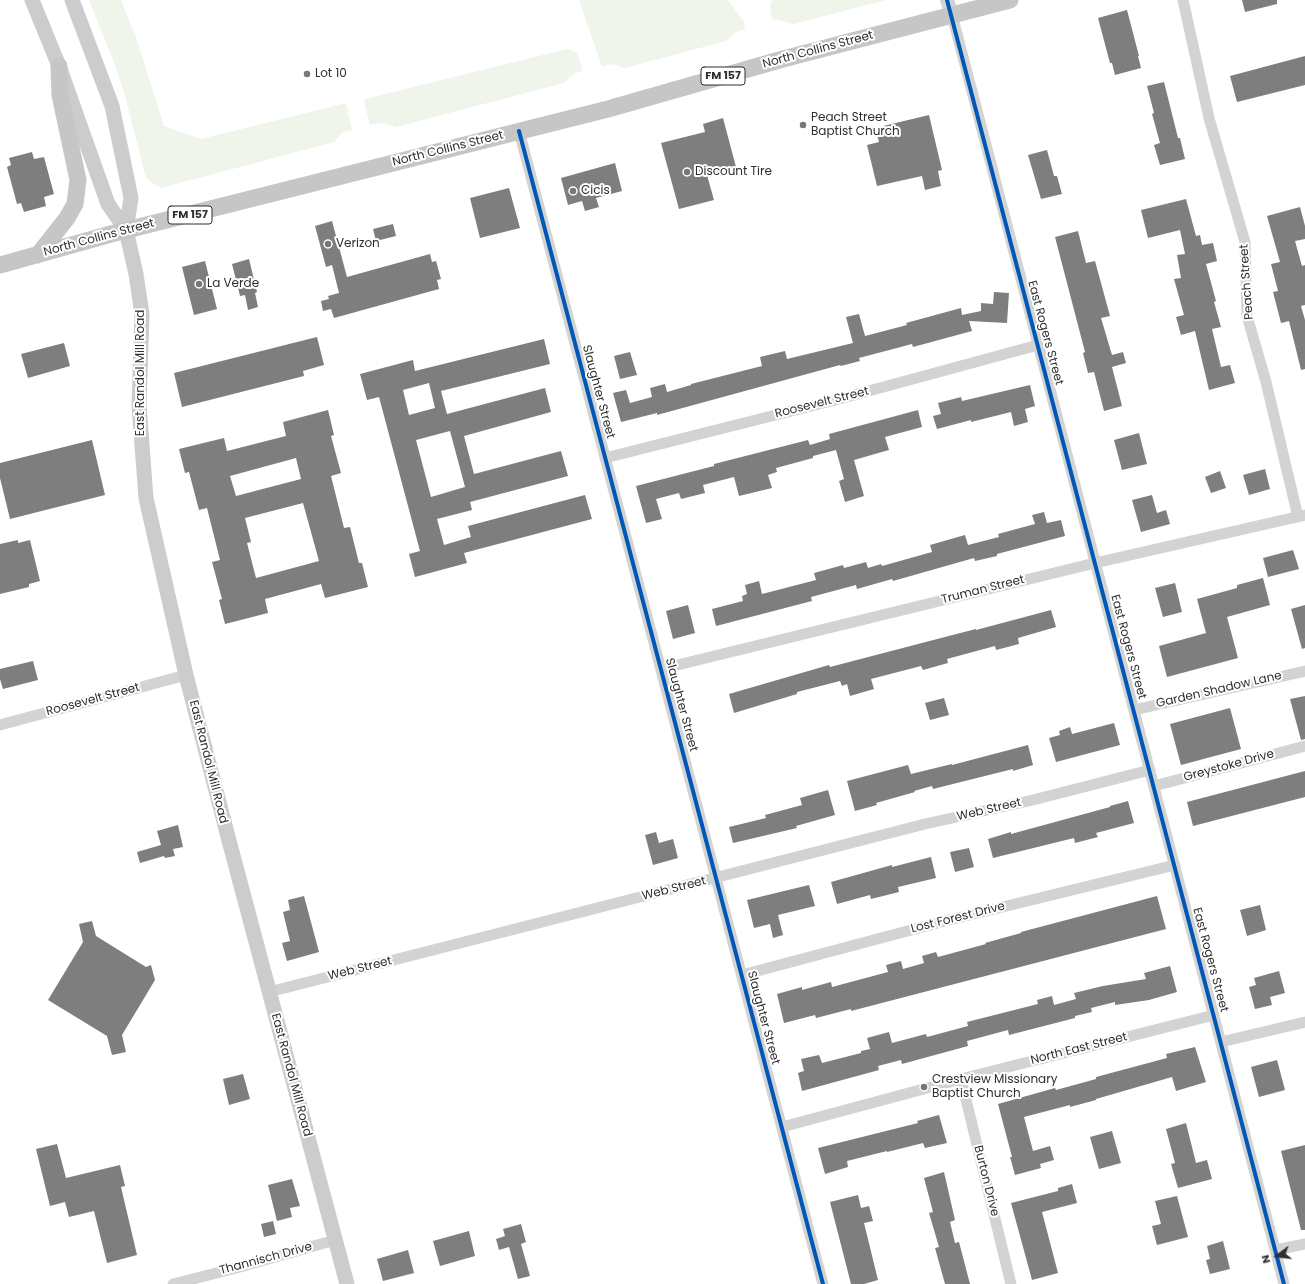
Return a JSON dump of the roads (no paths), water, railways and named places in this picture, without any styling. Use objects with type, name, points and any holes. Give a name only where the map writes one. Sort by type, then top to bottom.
[{"type":"main road","name":"East Randol Mill Road","points":[[32,0],[59,66],[108,204],[126,230]]},
{"type":"main road","name":"East Randol Mill Road","points":[[72,0],[112,106],[131,198],[126,230],[136,274],[142,314],[139,406],[146,498],[186,675],[347,1284]]},
{"type":"main road","name":"North Collins Street","points":[[0,265],[126,230],[608,109],[783,59],[949,7],[1010,0]]},
{"type":"main road","points":[[38,255],[67,218],[73,207],[78,180],[60,95],[59,66]]},
{"type":"street","name":"Peach Street","points":[[1184,0],[1209,118],[1245,242],[1247,316],[1302,516]]},
{"type":"street","name":"East Rogers Street","points":[[949,7],[1284,1284]]},
{"type":"street","name":"Slaughter Street","points":[[519,131],[823,1284]]},
{"type":"street","name":"Roosevelt Street","points":[[605,458],[843,398],[1038,345]]},
{"type":"street","name":"Truman Street","points":[[661,669],[1095,563],[1302,516]]},
{"type":"street","name":"Garden Shadow Lane","points":[[1134,710],[1305,671]]},
{"type":"street","name":"Roosevelt Street","points":[[0,725],[186,675]]},
{"type":"street","name":"Greystoke Drive","points":[[1154,786],[1305,746]]},
{"type":"street","name":"Web Street","points":[[269,992],[925,824],[1033,800],[1150,770]]},
{"type":"street","name":"Lost Forest Drive","points":[[742,975],[945,921],[1175,865]]},
{"type":"street","name":"North East Street","points":[[782,1127],[961,1079],[1214,1015]]},
{"type":"street","points":[[1221,1042],[1305,1022]]},
{"type":"street","name":"Burton Drive","points":[[961,1079],[1011,1284]]},
{"type":"street","name":"Thannisch Drive","points":[[173,1284],[335,1240]]},
{"type":"street","points":[[1276,1250],[1305,1244]]},
{"type":"place","name":"Lot 10","points":[[307,74]]},
{"type":"place","name":"Peach Street Baptist Church","points":[[803,125]]},
{"type":"place","name":"Discount Tire","points":[[687,172]]},
{"type":"place","name":"Cicis","points":[[573,191]]},
{"type":"place","name":"Verizon","points":[[328,244]]},
{"type":"place","name":"La Verde","points":[[199,284]]},
{"type":"place","name":"Crestview Missionary Baptist Church","points":[[924,1087]]}]
